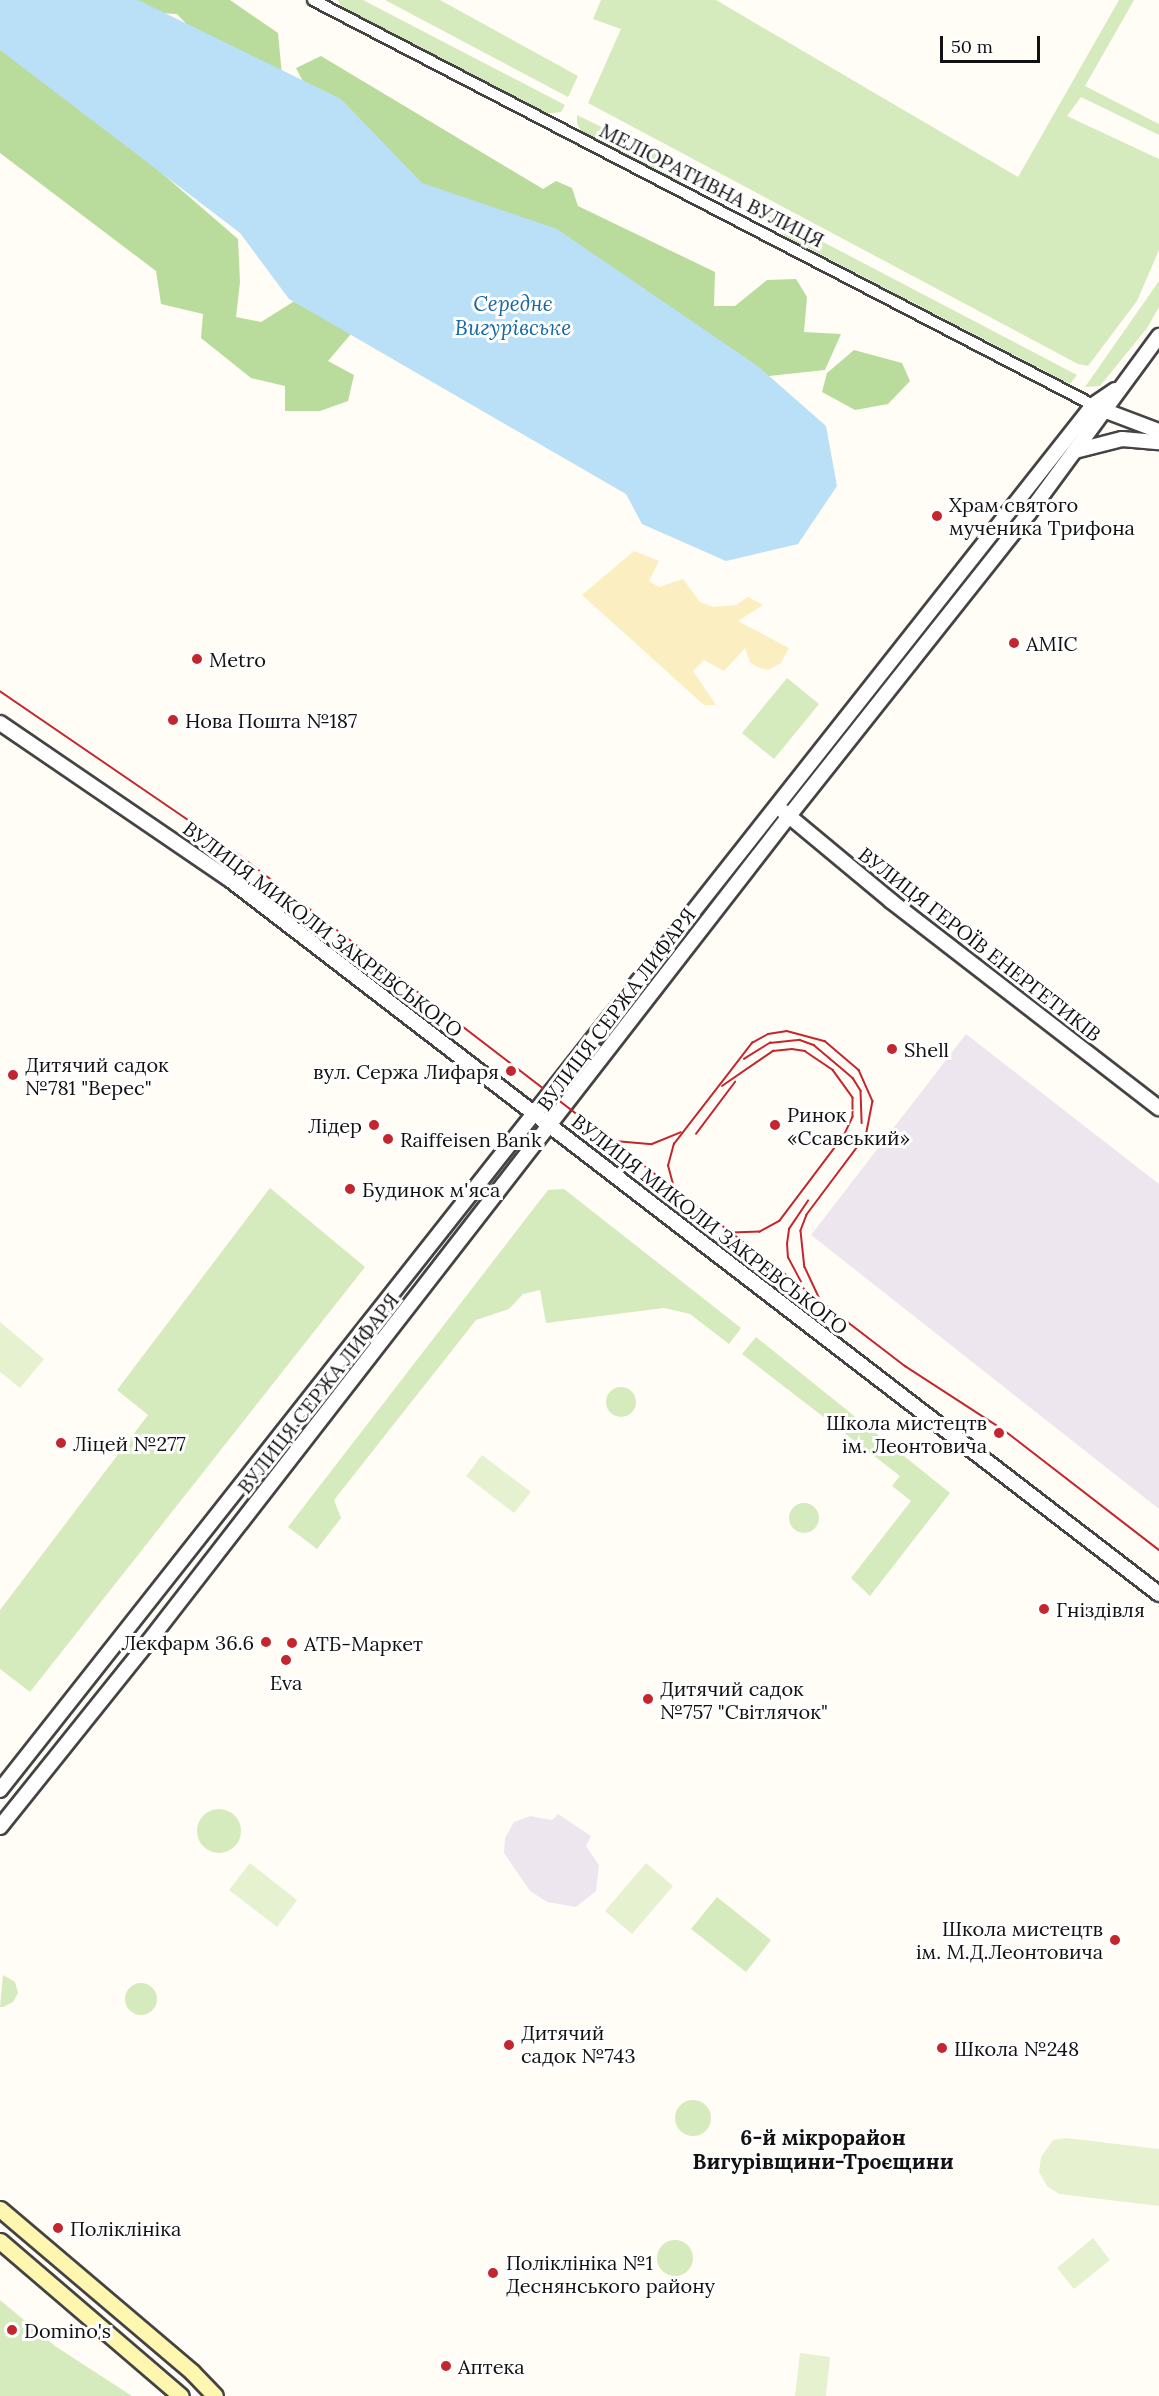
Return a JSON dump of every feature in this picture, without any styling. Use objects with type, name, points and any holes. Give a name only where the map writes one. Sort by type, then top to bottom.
[{"type":"main road","points":[[0,2209],[187,2367],[215,2396]]},
{"type":"main road","points":[[0,2241],[181,2396]]},
{"type":"street","name":"МЕЛІОРАТИВНА ВУЛИЦЯ","points":[[314,0],[1099,408]]},
{"type":"street","points":[[1159,336],[1121,385],[1099,408],[1159,431]]},
{"type":"street","name":"ВУЛИЦЯ СЕРЖА ЛИФАРЯ","points":[[0,1790],[533,1111],[784,812],[1075,451],[1099,408]]},
{"type":"street","name":"ВУЛИЦЯ СЕРЖА ЛИФАРЯ","points":[[0,1827],[551,1126],[784,812],[1099,408]]},
{"type":"street","points":[[1075,451],[1122,439],[1159,442]]},
{"type":"street","name":"ВУЛИЦЯ МИКОЛИ ЗАКРЕВСЬКОГО","points":[[0,723],[229,879],[1159,1594]]},
{"type":"street","name":"ВУЛИЦЯ ГЕРОЇВ ЕНЕРГЕТИКІВ","points":[[784,812],[1034,1014],[1159,1108]]},
{"type":"shaded area","points":[[966,1034],[1159,1184],[1159,1509],[811,1235]]},
{"type":"shaded area","points":[[558,1814],[591,1836],[586,1846],[599,1865],[596,1891],[576,1907],[547,1902],[530,1891],[504,1853],[505,1838],[514,1822],[530,1816],[552,1820]]},
{"type":"green space","points":[[104,0],[230,0],[278,33],[282,75],[234,75],[177,14],[118,11]]},
{"type":"green space","points":[[338,0],[363,0],[565,105],[561,112],[544,114],[342,10]]},
{"type":"green space","points":[[385,0],[440,0],[578,76],[568,97]]},
{"type":"green space","points":[[601,0],[716,0],[1018,177],[1119,0],[1134,0],[1085,86],[1159,124],[1159,135],[1081,97],[1067,116],[1159,159],[1159,250],[1137,301],[1088,366],[1078,364],[588,103],[621,29],[593,19]]},
{"type":"green space","points":[[0,45],[69,93],[238,239],[240,282],[236,317],[261,322],[301,297],[356,328],[328,361],[354,375],[348,401],[320,411],[285,411],[285,386],[251,378],[201,338],[203,314],[161,304],[156,271],[0,153]]},
{"type":"green space","points":[[321,56],[543,189],[556,181],[572,188],[578,206],[715,272],[714,306],[735,306],[767,280],[796,279],[807,297],[804,332],[841,334],[825,370],[759,377],[399,183],[316,107],[296,68]]},
{"type":"green space","points":[[577,115],[693,172],[679,182],[583,134],[577,124]]},
{"type":"green space","points":[[766,212],[1077,375],[1070,384],[785,236],[763,215]]},
{"type":"green space","points":[[1159,281],[1159,307],[1147,328],[1100,386],[1085,387]]},
{"type":"green space","points":[[854,350],[902,363],[910,381],[888,404],[855,410],[822,392],[827,373]]},
{"type":"green space","points":[[787,678],[819,704],[774,759],[742,733]]},
{"type":"green space","points":[[270,1188],[365,1267],[30,1692],[0,1669],[0,1610],[148,1415],[117,1390]]},
{"type":"green space","points":[[564,1189],[741,1328],[729,1344],[690,1314],[664,1308],[546,1323],[540,1290],[523,1294],[509,1309],[476,1320],[334,1500],[341,1518],[317,1549],[288,1527],[548,1190]]},
{"type":"green space","points":[[0,1322],[44,1359],[20,1388],[0,1372]]},
{"type":"green space","points":[[756,1337],[950,1493],[870,1596],[851,1578],[911,1501],[892,1486],[900,1476],[742,1354]]},
{"type":"green space","points":[[621,1387],[631,1392],[636,1402],[631,1412],[621,1417],[611,1412],[606,1402],[611,1392]]},
{"type":"green space","points":[[482,1455],[531,1492],[514,1513],[466,1476]]},
{"type":"green space","points":[[804,1503],[814,1508],[819,1518],[814,1528],[804,1533],[794,1528],[789,1518],[794,1508]]},
{"type":"green space","points":[[219,1809],[235,1815],[241,1831],[235,1847],[219,1853],[203,1847],[197,1831],[203,1815]]},
{"type":"green space","points":[[250,1863],[297,1900],[277,1927],[229,1890]]},
{"type":"green space","points":[[646,1863],[673,1886],[632,1934],[605,1911]]},
{"type":"green space","points":[[717,1897],[771,1940],[746,1972],[691,1929]]},
{"type":"green space","points":[[3,1975],[15,1982],[18,1993],[13,2002],[0,2007]]},
{"type":"green space","points":[[141,1983],[152,1988],[157,1999],[152,2010],[141,2015],[130,2010],[125,1999],[130,1988]]},
{"type":"green space","points":[[693,2100],[706,2105],[711,2118],[706,2131],[693,2136],[680,2131],[675,2118],[680,2105]]},
{"type":"green space","points":[[1066,2138],[1159,2149],[1159,2206],[1059,2194],[1047,2186],[1039,2172],[1041,2157],[1053,2140]]},
{"type":"green space","points":[[1093,2238],[1110,2260],[1074,2289],[1057,2268]]},
{"type":"green space","points":[[675,2240],[687,2246],[693,2258],[687,2270],[675,2276],[663,2270],[657,2258],[663,2246]]},
{"type":"green space","points":[[0,2300],[55,2346],[132,2396],[0,2396]]},
{"type":"green space","points":[[800,2353],[830,2357],[826,2396],[795,2396]]},
{"type":"sand","points":[[634,551],[659,561],[649,581],[659,587],[683,579],[700,602],[713,607],[736,605],[748,597],[763,605],[738,621],[789,648],[781,663],[768,670],[757,667],[750,662],[745,648],[724,671],[704,660],[693,671],[716,705],[704,705],[582,595]]},
{"type":"water","name":"Середнє Вигурівське","points":[[0,0],[138,0],[341,99],[422,183],[557,229],[759,367],[826,426],[837,486],[798,544],[726,561],[642,524],[626,494],[289,299],[240,233],[0,50]]},
{"type":"tram line","points":[[0,691],[242,857],[905,1366],[1004,1430],[1159,1550]]},
{"type":"tram line","points":[[674,1188],[668,1166],[674,1144],[752,1043],[768,1034],[787,1031],[825,1041],[859,1070],[873,1101],[866,1136],[807,1215],[801,1231],[805,1267],[819,1297]]},
{"type":"tram line","points":[[744,1059],[770,1043],[800,1040],[814,1045],[853,1078],[861,1091],[862,1123]]},
{"type":"tram line","points":[[722,1086],[773,1051],[792,1049],[805,1051],[833,1070],[853,1098],[853,1117],[844,1136],[780,1221],[760,1232],[732,1233]]},
{"type":"tram line","points":[[696,1134],[735,1082]]},
{"type":"tram line","points":[[615,1141],[652,1144],[681,1132]]},
{"type":"tram line","points":[[801,1282],[788,1258],[787,1244],[789,1229],[808,1201]]},
{"type":"place","name":"Храм святого мученика Трифона","points":[[937,516]]},
{"type":"place","name":"AMIC","points":[[1014,643]]},
{"type":"place","name":"Metro","points":[[197,659]]},
{"type":"place","name":"Нова Пошта №187","points":[[173,720]]},
{"type":"place","name":"Shell","points":[[892,1049]]},
{"type":"place","name":"вул. Сержа Лифаря","points":[[511,1071]]},
{"type":"place","name":"Дитячий садок №781 \"Верес\"","points":[[13,1075]]},
{"type":"place","name":"Лідер","points":[[374,1125]]},
{"type":"place","name":"Ринок «Ссавський»","points":[[775,1125]]},
{"type":"place","name":"Raiffeisen Bank","points":[[388,1139]]},
{"type":"place","name":"Будинок м'яса","points":[[350,1189]]},
{"type":"place","name":"Школа мистецтв ім. Леонтовича","points":[[999,1433]]},
{"type":"place","name":"Ліцей №277","points":[[61,1443]]},
{"type":"place","name":"Гніздівля","points":[[1044,1609]]},
{"type":"place","name":"Лекфарм 36.6","points":[[266,1642]]},
{"type":"place","name":"АТБ-Маркет","points":[[292,1643]]},
{"type":"place","name":"Eva","points":[[286,1660]]},
{"type":"place","name":"Дитячий садок №757 \"Світлячок\"","points":[[648,1699]]},
{"type":"place","name":"Школа мистецтв ім. М.Д.Леонтовича","points":[[1115,1940]]},
{"type":"place","name":"Дитячий садок №743","points":[[509,2045]]},
{"type":"place","name":"Школа №248","points":[[942,2048]]},
{"type":"place","name":"Поліклініка","points":[[58,2228]]},
{"type":"place","name":"Поліклініка №1 Деснянського району","points":[[493,2273]]},
{"type":"place","name":"Domino's","points":[[12,2330]]},
{"type":"place","name":"Аптека","points":[[446,2366]]},
{"type":"district","name":"6-й мікрорайон Вигурівщини-Троєщини","points":[[823,2150]]}]
